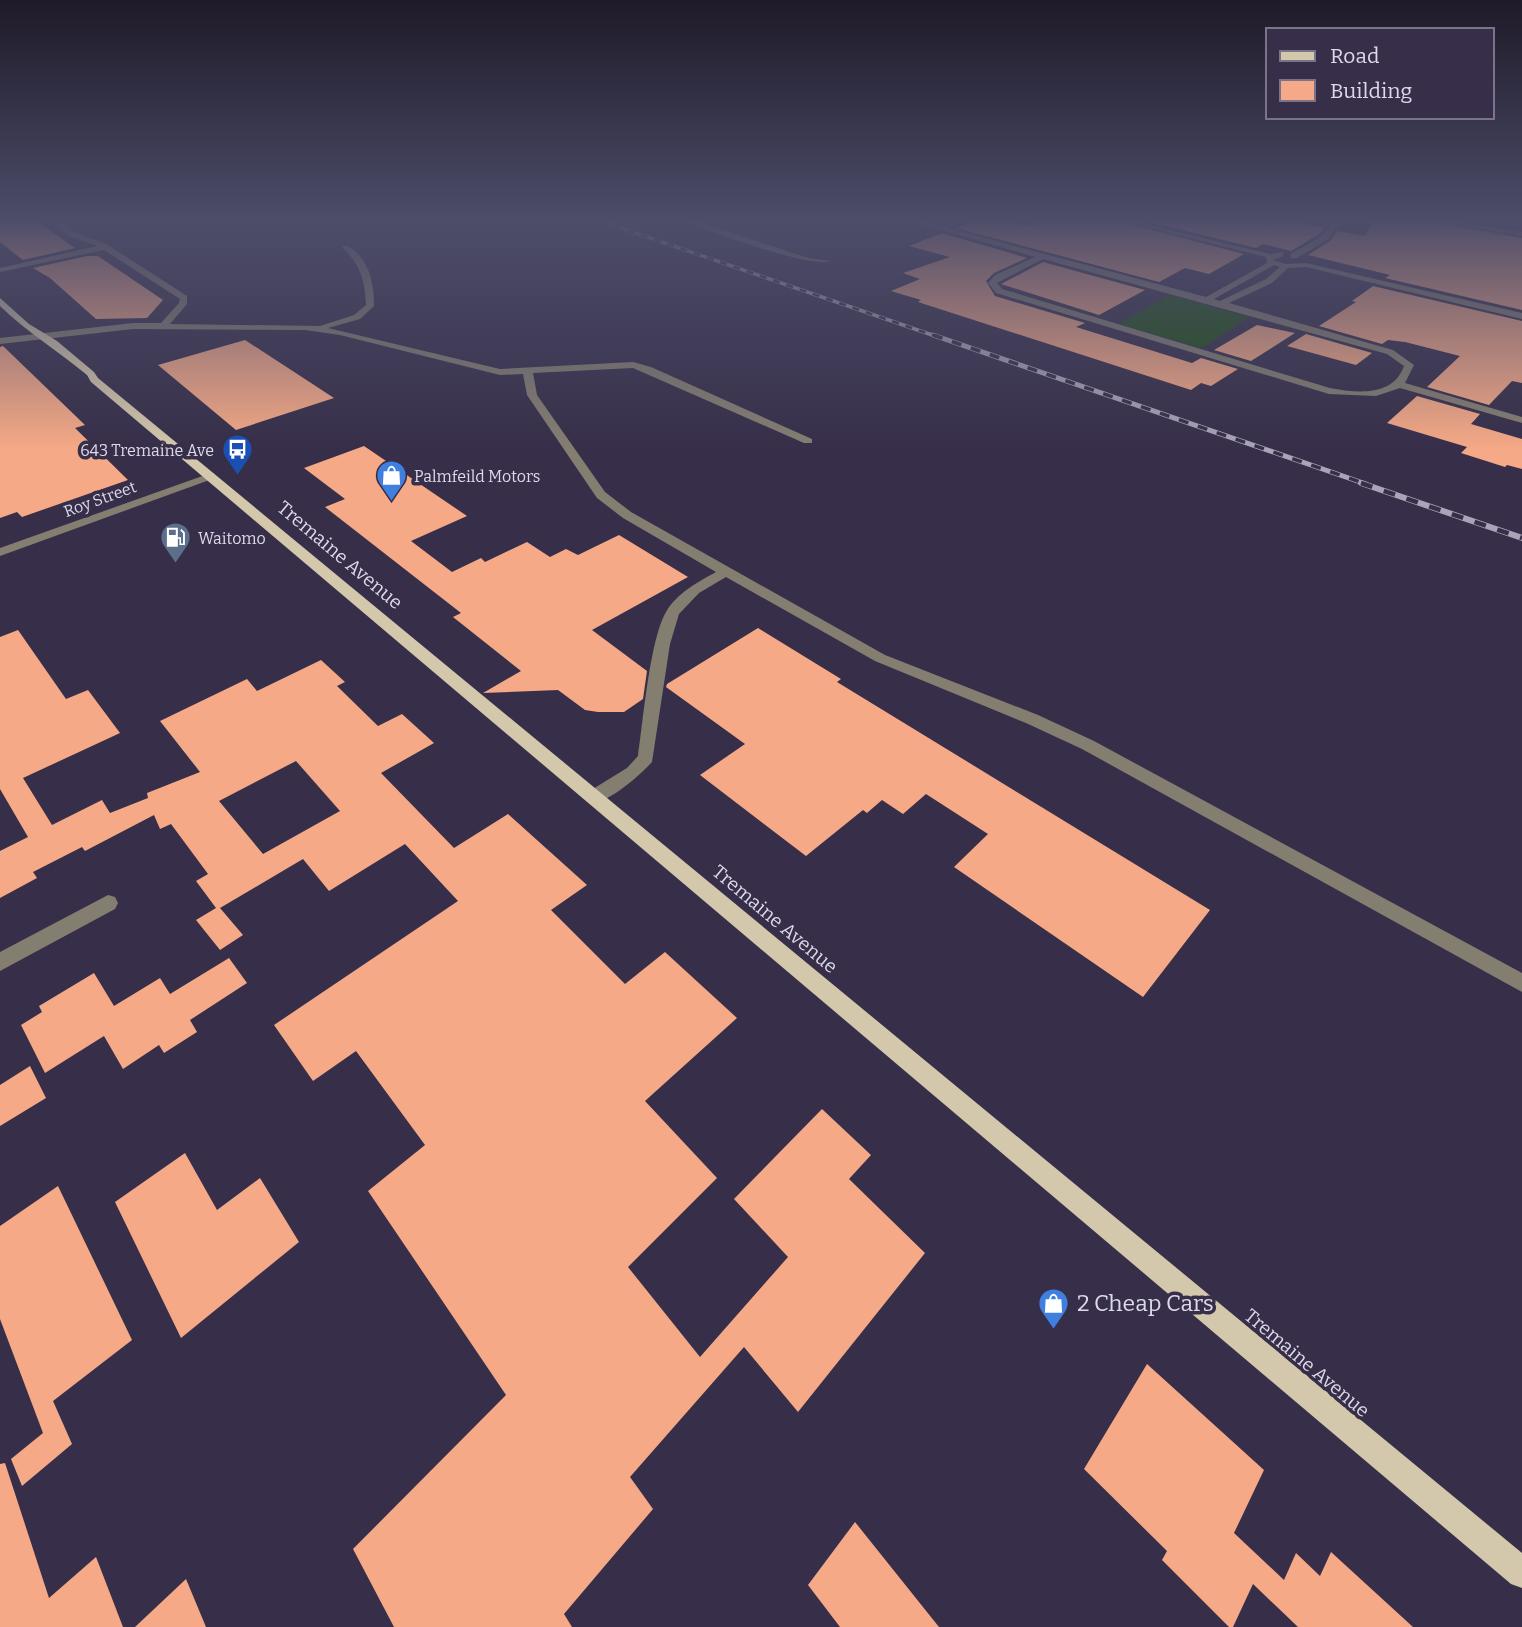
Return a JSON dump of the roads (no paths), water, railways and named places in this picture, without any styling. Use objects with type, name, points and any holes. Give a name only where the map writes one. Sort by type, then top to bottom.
[{"type":"main road","name":"Tremaine Avenue","points":[[0,301],[22,324],[91,373],[94,380],[1522,1573]]},
{"type":"street","points":[[164,325],[183,304],[182,297]]},
{"type":"street","points":[[0,341],[164,325],[305,327],[342,323],[363,314],[370,306],[369,297]]},
{"type":"street","points":[[1015,297],[1329,391],[1363,395],[1386,391],[1399,384],[1408,374],[1409,365],[1390,352],[1196,297]]},
{"type":"street","points":[[1208,300],[1213,297]]},
{"type":"street","points":[[1222,304],[1233,297]]},
{"type":"street","points":[[1441,297],[1522,316]]},
{"type":"street","points":[[305,327],[340,332],[500,372],[638,365],[807,441]]},
{"type":"street","points":[[528,372],[533,395],[601,495],[626,515],[880,658],[1032,719],[1088,745],[1522,983]]},
{"type":"street","points":[[1399,384],[1522,420]]},
{"type":"street","name":"Roy Street","points":[[0,552],[211,476]]},
{"type":"street","points":[[594,797],[633,772],[646,758],[663,644],[672,613],[694,590],[726,572]]},
{"type":"street","points":[[0,962],[108,903]]},
{"type":"railway","points":[[822,297],[938,337]]},
{"type":"railway","points":[[933,335],[1366,484]]},
{"type":"railway","points":[[1361,483],[1522,538]]},
{"type":"place","name":"643 Tremaine Ave","points":[[237,477]]},
{"type":"place","name":"Palmfeild Motors","points":[[391,503]]},
{"type":"place","name":"Waitomo","points":[[175,565]]},
{"type":"place","name":"2 Cheap Cars","points":[[1054,1330]]}]
